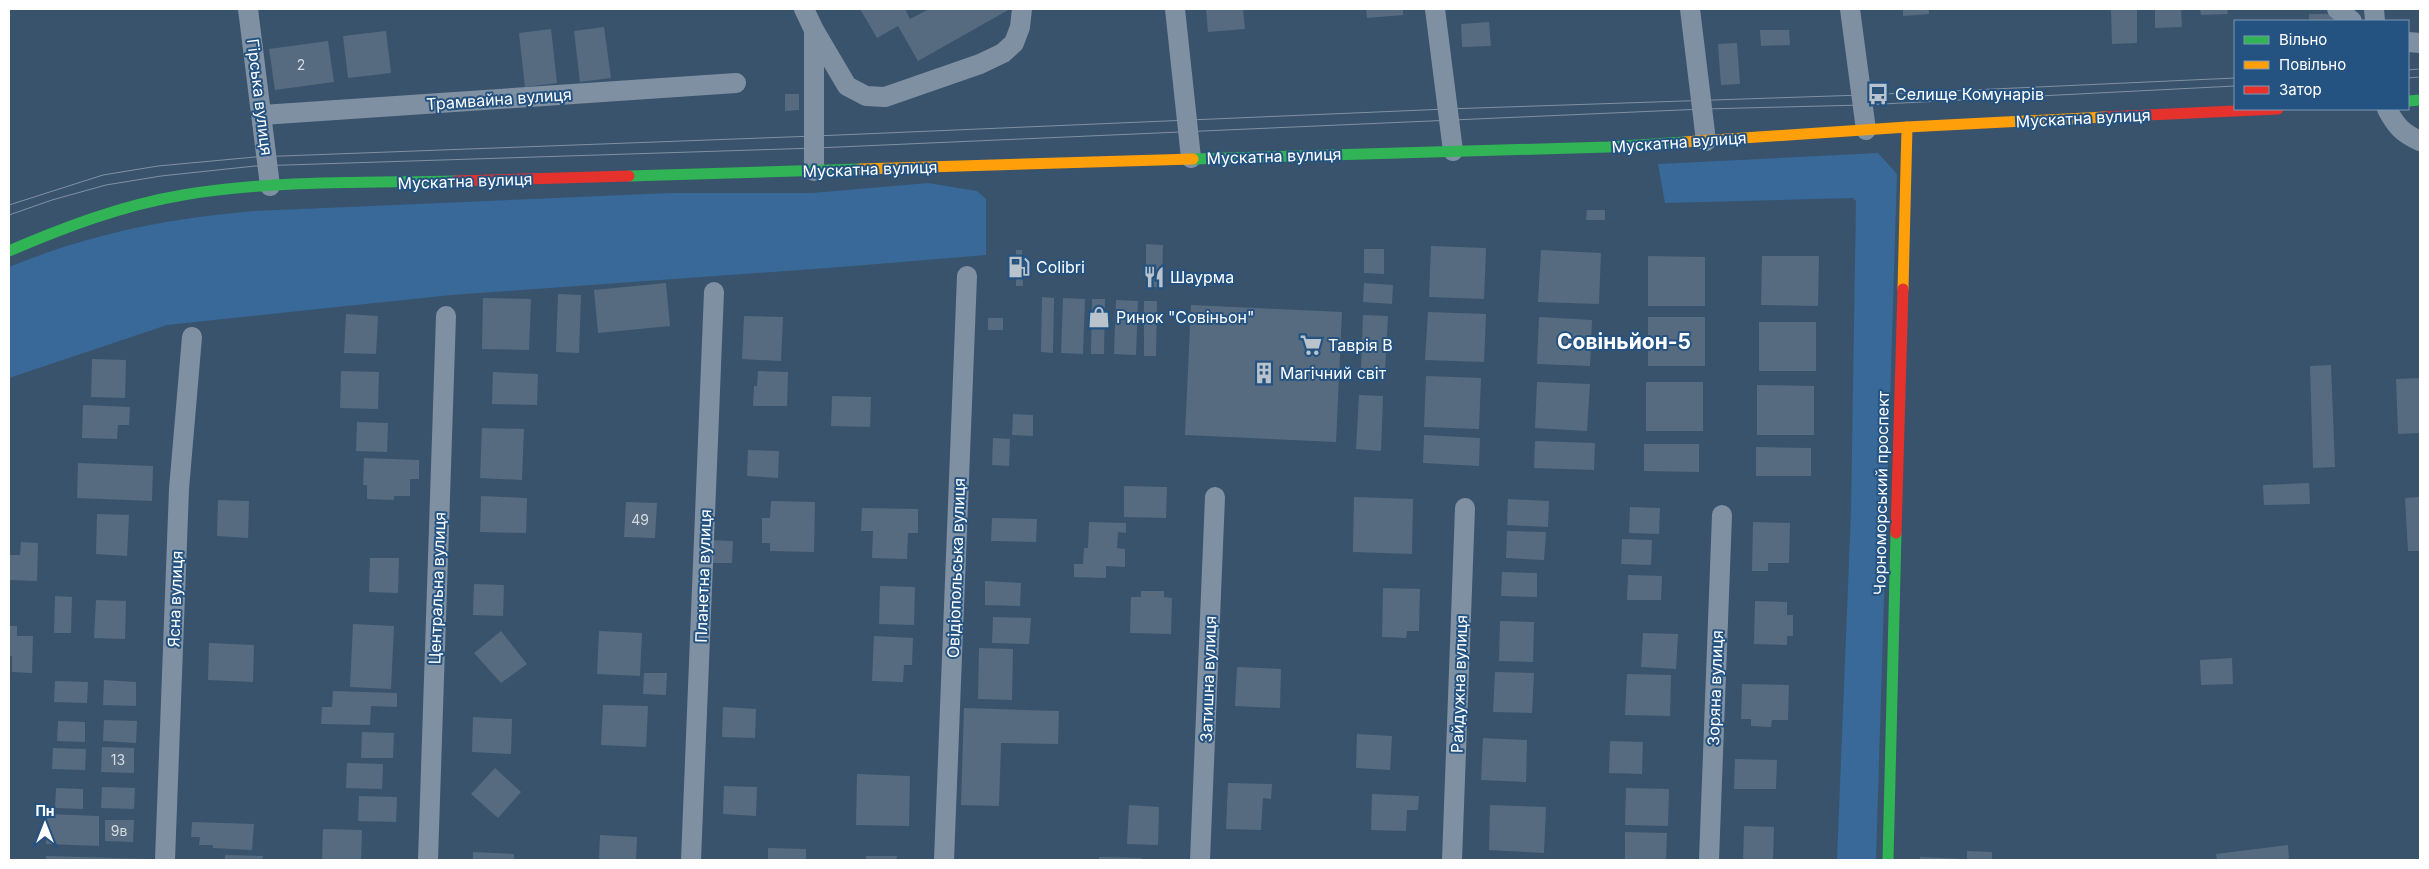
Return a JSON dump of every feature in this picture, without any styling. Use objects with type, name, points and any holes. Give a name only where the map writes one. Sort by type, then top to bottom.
[{"type":"street","name":"Гірська вулиця","points":[[248,9],[270,186]]},
{"type":"street","points":[[804,9],[814,30],[847,86],[866,96],[885,96],[980,64],[1003,53],[1014,43],[1020,27],[1022,9]]},
{"type":"street","points":[[1175,9],[1191,158]]},
{"type":"street","points":[[1435,9],[1453,151]]},
{"type":"street","points":[[1690,9],[1706,141]]},
{"type":"street","points":[[1850,9],[1866,130]]},
{"type":"street","points":[[2337,9],[2351,20]]},
{"type":"street","points":[[814,30],[816,148],[814,171]]},
{"type":"street","name":"Трамвайна вулиця","points":[[262,115],[736,83]]},
{"type":"street","name":"Мускатна вулиця","points":[[9,252],[49,233],[120,210],[183,195],[270,186],[814,171],[1191,158],[1592,148],[1907,127],[2257,110]]},
{"type":"street","points":[[2388,110],[2396,126],[2405,134],[2420,141]]},
{"type":"street","name":"Чорноморський проспект","points":[[1888,860],[1907,127]]},
{"type":"street","name":"Овідіопольська вулиця","points":[[944,860],[968,276]]},
{"type":"street","name":"Планетна вулиця","points":[[691,860],[714,292]]},
{"type":"street","name":"Центральна вулиця","points":[[428,860],[446,316]]},
{"type":"street","name":"Ясна вулиця","points":[[165,860],[179,489],[192,337]]},
{"type":"street","name":"Затишна вулиця","points":[[1200,860],[1215,497]]},
{"type":"street","name":"Райдужна вулиця","points":[[1452,860],[1465,508]]},
{"type":"street","name":"Зоряна вулиця","points":[[1709,860],[1722,515]]},
{"type":"shaded area","points":[[1878,153],[1897,174],[1876,860],[1837,860],[1851,511],[1856,201],[1853,198],[1665,203],[1658,164]]},
{"type":"shaded area","points":[[928,183],[977,191],[986,199],[986,255],[451,295],[167,325],[9,378],[9,267],[70,245],[130,229],[190,218],[254,211],[670,193],[812,193]]},
{"type":"building","points":[[860,9],[905,9],[910,19],[929,9],[1010,9],[918,61],[898,26],[877,38]]},
{"type":"building","points":[[1206,9],[1243,9],[1245,29],[1208,32]]},
{"type":"building","points":[[1366,9],[1403,9],[1403,15],[1367,18]]},
{"type":"building","points":[[1903,9],[1929,9],[1929,14],[1903,16]]},
{"type":"building","points":[[2111,9],[2137,9],[2137,43],[2112,44]]},
{"type":"building","points":[[2155,9],[2181,9],[2182,27],[2155,28]]},
{"type":"building","points":[[2200,9],[2227,9],[2228,14],[2201,15]]},
{"type":"building","points":[[2309,14],[2342,14],[2341,20],[2309,20]]},
{"type":"building","points":[[1489,22],[1491,46],[1462,47],[1461,24]]},
{"type":"building","points":[[604,27],[611,78],[580,82],[574,31]]},
{"type":"building","points":[[551,29],[557,83],[525,87],[519,33]]},
{"type":"building","points":[[1760,30],[1789,30],[1790,45],[1761,46]]},
{"type":"building","points":[[386,31],[391,73],[348,78],[343,36]]},
{"type":"building","points":[[328,41],[334,82],[275,90],[269,49]]},
{"type":"building","points":[[1737,43],[1740,84],[1721,85],[1718,44]]},
{"type":"building","points":[[785,94],[799,94],[799,110],[785,111]]},
{"type":"building","points":[[1587,210],[1605,210],[1605,220],[1586,220]]},
{"type":"building","points":[[1146,244],[1163,245],[1162,287],[1146,287]]},
{"type":"building","points":[[1431,246],[1486,248],[1484,299],[1429,297]]},
{"type":"building","points":[[1364,249],[1384,249],[1384,274],[1364,273]]},
{"type":"building","points":[[1016,250],[1022,250],[1023,286],[1016,286]]},
{"type":"building","points":[[1541,250],[1601,253],[1599,304],[1538,302]]},
{"type":"building","points":[[1648,256],[1705,257],[1705,306],[1648,306]]},
{"type":"building","points":[[1762,256],[1819,256],[1818,306],[1761,305]]},
{"type":"building","points":[[666,283],[670,326],[598,333],[594,290]]},
{"type":"building","points":[[1364,283],[1393,285],[1392,304],[1363,302]]},
{"type":"building","points":[[558,294],[581,295],[579,353],[556,352]]},
{"type":"building","points":[[1042,297],[1054,298],[1053,353],[1041,352]]},
{"type":"building","points":[[483,298],[531,299],[529,350],[482,349]]},
{"type":"building","points":[[1063,298],[1085,299],[1083,354],[1061,353]]},
{"type":"building","points":[[1092,299],[1105,299],[1104,354],[1091,354]]},
{"type":"building","points":[[1116,300],[1138,301],[1136,355],[1114,354]]},
{"type":"building","points":[[1144,301],[1157,301],[1156,356],[1144,356]]},
{"type":"building","name":"Магічний світ","points":[[1191,305],[1342,312],[1336,442],[1185,435]]},
{"type":"building","points":[[1428,312],[1486,314],[1484,362],[1425,360]]},
{"type":"building","points":[[346,314],[378,316],[376,354],[344,353]]},
{"type":"building","points":[[1363,315],[1388,316],[1385,371],[1361,370]]},
{"type":"building","points":[[744,316],[783,317],[781,361],[742,359]]},
{"type":"building","points":[[1539,317],[1592,320],[1590,366],[1537,364]]},
{"type":"building","points":[[1648,317],[1705,317],[1705,366],[1648,366]]},
{"type":"building","points":[[988,318],[1003,318],[1003,330],[988,330]]},
{"type":"building","points":[[1759,322],[1816,322],[1816,371],[1759,371]]},
{"type":"building","points":[[92,359],[126,360],[125,398],[91,397]]},
{"type":"building","points":[[2331,365],[2335,467],[2313,468],[2310,366]]},
{"type":"building","points":[[341,371],[379,372],[378,409],[340,408]]},
{"type":"building","points":[[758,371],[788,372],[787,406],[753,406],[754,386],[757,386]]},
{"type":"building","points":[[493,372],[538,374],[537,405],[492,404]]},
{"type":"building","points":[[1426,376],[1481,378],[1479,429],[1424,427]]},
{"type":"building","points":[[2420,378],[2420,433],[2398,434],[2396,379]]},
{"type":"building","points":[[1537,382],[1590,384],[1587,431],[1535,428]]},
{"type":"building","points":[[1646,382],[1703,382],[1703,431],[1646,431]]},
{"type":"building","points":[[1757,385],[1814,386],[1814,435],[1757,435]]},
{"type":"building","points":[[1359,395],[1383,396],[1381,451],[1356,449]]},
{"type":"building","points":[[832,396],[871,397],[870,427],[831,426]]},
{"type":"building","points":[[83,405],[130,407],[129,425],[118,425],[117,439],[82,438]]},
{"type":"building","points":[[1013,414],[1033,415],[1033,436],[1012,435]]},
{"type":"building","points":[[357,422],[388,423],[387,452],[356,451]]},
{"type":"building","points":[[482,428],[524,429],[522,480],[480,478]]},
{"type":"building","points":[[1424,435],[1480,438],[1479,466],[1423,463]]},
{"type":"building","points":[[993,438],[1010,439],[1009,466],[992,465]]},
{"type":"building","points":[[1535,441],[1595,443],[1594,470],[1534,468]]},
{"type":"building","points":[[1644,444],[1699,444],[1699,472],[1644,471]]},
{"type":"building","points":[[1756,447],[1811,448],[1811,476],[1756,476]]},
{"type":"building","points":[[748,450],[779,451],[778,478],[747,476]]},
{"type":"building","points":[[364,458],[419,460],[419,479],[410,479],[410,496],[394,496],[394,500],[367,499],[367,485],[363,485]]},
{"type":"building","points":[[78,463],[153,466],[152,501],[77,498]]},
{"type":"building","points":[[2309,483],[2310,504],[2264,505],[2263,485]]},
{"type":"building","points":[[1124,486],[1167,487],[1166,518],[1124,517]]},
{"type":"building","points":[[481,496],[527,498],[526,533],[480,532]]},
{"type":"building","points":[[1354,497],[1413,499],[1412,554],[1353,552]]},
{"type":"building","points":[[2420,497],[2420,551],[2408,551],[2405,498]]},
{"type":"building","points":[[1508,499],[1549,501],[1548,527],[1507,525]]},
{"type":"building","points":[[218,500],[249,501],[248,538],[217,536]]},
{"type":"building","points":[[771,501],[815,502],[814,552],[770,551],[770,543],[762,543],[762,518],[770,518]]},
{"type":"building","points":[[626,502],[657,503],[655,538],[624,537]]},
{"type":"building","points":[[1630,507],[1660,508],[1659,534],[1629,533]]},
{"type":"building","points":[[862,508],[918,509],[918,533],[908,533],[907,559],[872,558],[873,531],[861,531]]},
{"type":"building","points":[[97,514],[129,515],[127,556],[96,554]]},
{"type":"building","points":[[992,518],[1037,519],[1036,542],[991,541]]},
{"type":"building","points":[[1089,522],[1126,523],[1126,533],[1118,532],[1117,548],[1125,549],[1125,567],[1106,566],[1106,578],[1074,577],[1074,564],[1083,564],[1084,548],[1088,548]]},
{"type":"building","points":[[1753,522],[1790,523],[1789,563],[1768,563],[1768,571],[1752,571]]},
{"type":"building","points":[[1507,531],[1546,532],[1544,560],[1506,558]]},
{"type":"building","points":[[1622,539],[1652,540],[1651,565],[1621,564]]},
{"type":"building","points":[[709,540],[733,541],[732,563],[708,563]]},
{"type":"building","points":[[21,542],[38,543],[37,581],[9,580],[9,555],[20,555]]},
{"type":"building","points":[[370,558],[399,558],[398,593],[369,592]]},
{"type":"building","points":[[1502,572],[1537,573],[1537,597],[1501,596]]},
{"type":"building","points":[[1628,575],[1662,576],[1661,600],[1627,600]]},
{"type":"building","points":[[985,581],[1021,583],[1020,606],[985,605]]},
{"type":"building","points":[[474,584],[504,585],[503,616],[473,615]]},
{"type":"building","points":[[880,586],[915,587],[914,625],[879,624]]},
{"type":"building","points":[[1383,588],[1420,589],[1419,631],[1407,631],[1406,638],[1382,637]]},
{"type":"building","points":[[1141,591],[1164,591],[1164,597],[1172,598],[1171,634],[1130,633],[1131,597],[1141,597]]},
{"type":"building","points":[[55,596],[72,597],[71,633],[54,633]]},
{"type":"building","points":[[96,600],[126,601],[125,639],[94,638]]},
{"type":"building","points":[[1755,601],[1787,602],[1787,615],[1793,615],[1793,636],[1787,636],[1787,645],[1754,644]]},
{"type":"building","points":[[993,617],[1031,618],[1029,644],[992,643]]},
{"type":"building","points":[[1500,621],[1534,622],[1533,662],[1499,661]]},
{"type":"building","points":[[353,624],[394,626],[391,689],[350,687]]},
{"type":"building","points":[[9,626],[17,626],[17,636],[33,636],[32,673],[12,672],[12,656],[9,656]]},
{"type":"building","points":[[501,631],[527,664],[501,683],[474,653]]},
{"type":"building","points":[[599,631],[642,633],[640,676],[597,674]]},
{"type":"building","points":[[1643,633],[1678,634],[1676,669],[1641,667]]},
{"type":"building","points":[[874,636],[913,638],[912,665],[904,665],[903,682],[872,681]]},
{"type":"building","points":[[209,643],[254,645],[253,682],[208,680]]},
{"type":"building","points":[[979,648],[1013,649],[1012,700],[978,699]]},
{"type":"building","points":[[2232,658],[2233,684],[2201,685],[2200,660]]},
{"type":"building","points":[[1237,667],[1281,669],[1280,708],[1235,706]]},
{"type":"building","points":[[1495,672],[1534,673],[1532,713],[1493,712]]},
{"type":"building","points":[[644,673],[667,673],[666,695],[643,694]]},
{"type":"building","points":[[1627,674],[1671,675],[1670,716],[1625,715]]},
{"type":"building","points":[[104,680],[136,682],[136,706],[103,705]]},
{"type":"building","points":[[55,681],[88,682],[87,703],[54,702]]},
{"type":"building","points":[[1742,684],[1789,685],[1788,720],[1772,720],[1771,727],[1751,726],[1751,719],[1741,719]]},
{"type":"building","points":[[333,691],[397,693],[397,707],[371,706],[370,725],[321,724],[322,707],[332,707]]},
{"type":"building","points":[[603,705],[648,706],[646,747],[601,745]]},
{"type":"building","points":[[723,707],[756,709],[755,738],[722,737]]},
{"type":"building","points":[[964,708],[1059,711],[1058,744],[1001,743],[999,806],[961,805]]},
{"type":"building","points":[[473,717],[512,719],[511,754],[472,752]]},
{"type":"building","points":[[104,720],[137,721],[136,743],[103,741]]},
{"type":"building","points":[[58,721],[85,722],[85,742],[57,741]]},
{"type":"building","points":[[362,732],[394,733],[393,758],[361,758]]},
{"type":"building","points":[[1357,734],[1392,736],[1390,770],[1356,768]]},
{"type":"building","points":[[1483,738],[1527,740],[1526,782],[1481,780]]},
{"type":"building","points":[[1610,741],[1643,742],[1642,774],[1609,773]]},
{"type":"building","points":[[102,747],[134,748],[134,773],[101,772]]},
{"type":"building","points":[[53,748],[86,749],[85,770],[52,769]]},
{"type":"building","points":[[1735,759],[1777,760],[1776,789],[1734,789]]},
{"type":"building","points":[[347,763],[383,764],[382,789],[346,788]]},
{"type":"building","points":[[495,768],[521,792],[498,818],[471,794]]},
{"type":"building","points":[[857,774],[910,776],[909,826],[856,825]]},
{"type":"building","points":[[1228,783],[1272,784],[1271,799],[1263,798],[1261,830],[1226,829]]},
{"type":"building","points":[[724,786],[757,787],[756,816],[723,814]]},
{"type":"building","points":[[102,787],[135,788],[134,809],[101,808]]},
{"type":"building","points":[[56,788],[83,789],[83,809],[55,808]]},
{"type":"building","points":[[1626,788],[1669,789],[1668,826],[1625,825]]},
{"type":"building","points":[[1372,794],[1419,796],[1418,810],[1407,810],[1406,831],[1371,830]]},
{"type":"building","points":[[359,796],[397,797],[396,822],[358,821]]},
{"type":"building","points":[[1129,805],[1159,807],[1158,845],[1127,844]]},
{"type":"building","points":[[1490,805],[1546,807],[1544,853],[1489,850]]},
{"type":"building","points":[[47,814],[99,816],[99,846],[46,844]]},
{"type":"building","points":[[105,820],[134,820],[133,842],[105,841]]},
{"type":"building","points":[[192,822],[254,824],[252,850],[213,848],[213,845],[199,845],[200,837],[191,837]]},
{"type":"building","points":[[1744,826],[1774,827],[1773,860],[1743,860]]},
{"type":"building","points":[[323,829],[362,830],[361,860],[322,860]]},
{"type":"building","points":[[1625,832],[1667,833],[1666,860],[1625,860]]},
{"type":"building","points":[[600,835],[637,837],[636,860],[599,860]]},
{"type":"building","points":[[2288,845],[2289,860],[2217,860],[2216,854]]},
{"type":"building","points":[[768,848],[806,849],[806,860],[768,860]]},
{"type":"building","points":[[1967,851],[1992,852],[1992,860],[1920,860],[1920,857],[1967,859]]},
{"type":"building","points":[[473,852],[514,854],[514,860],[473,860]]},
{"type":"building","points":[[225,855],[263,856],[262,860],[225,860]]},
{"type":"building","points":[[46,856],[150,859],[150,860],[46,860]]},
{"type":"building","points":[[866,856],[897,856],[896,860],[866,860]]},
{"type":"building","points":[[1099,857],[1142,858],[1142,860],[1099,860]]},
{"type":"tram line","points":[[2409,70],[2420,69]]},
{"type":"tram line","points":[[2409,78],[2420,77]]},
{"type":"tram line","points":[[9,205],[103,175],[158,166],[255,157],[815,136],[1447,109],[1862,95],[2234,78]]},
{"type":"tram line","points":[[9,215],[52,200],[106,185],[161,176],[255,166],[816,148],[1703,109],[1863,105],[2234,86]]},
{"type":"traffic: fast","points":[[2409,101],[2420,100]]},
{"type":"traffic: fast","points":[[1193,159],[1608,147],[1684,142]]},
{"type":"traffic: fast","points":[[629,176],[860,169]]},
{"type":"traffic: fast","points":[[9,251],[116,211],[183,195],[217,190],[285,185],[456,181]]},
{"type":"traffic: fast","points":[[1888,860],[1896,533]]},
{"type":"traffic: slow","points":[[1684,142],[1907,127],[2105,117]]},
{"type":"traffic: slow","points":[[1903,289],[1907,127]]},
{"type":"traffic: slow","points":[[860,169],[1193,159]]},
{"type":"traffic: jam","points":[[2105,117],[2256,110]]},
{"type":"traffic: jam","points":[[456,181],[629,176]]},
{"type":"traffic: jam","points":[[1896,533],[1903,289]]},
{"type":"place","name":"Селище Комунарів","points":[[1878,94]]},
{"type":"place","name":"Colibri","points":[[1019,267]]},
{"type":"place","name":"Шаурма","points":[[1154,277]]},
{"type":"place","name":"Ринок \"Совіньон\"","points":[[1099,317]]},
{"type":"place","name":"Таврія В","points":[[1311,345]]},
{"type":"place","name":"Магічний світ","points":[[1264,373]]},
{"type":"district","name":"Совіньйон-5","points":[[1624,342]]}]
